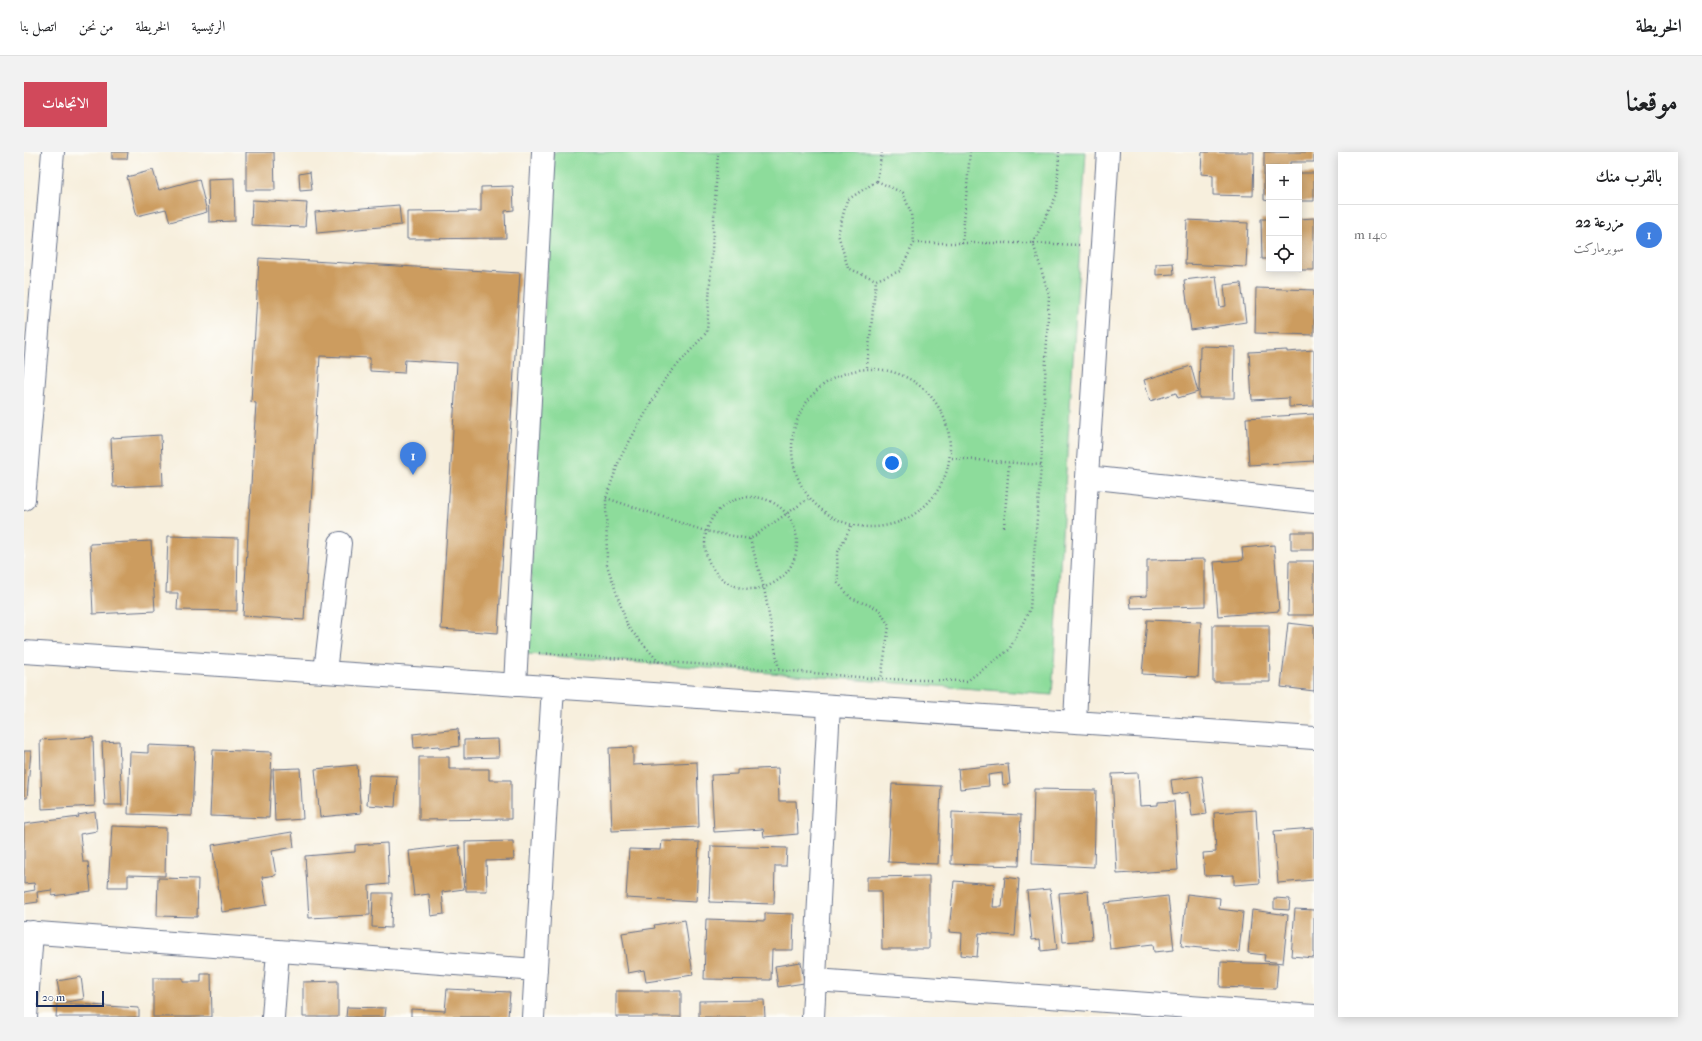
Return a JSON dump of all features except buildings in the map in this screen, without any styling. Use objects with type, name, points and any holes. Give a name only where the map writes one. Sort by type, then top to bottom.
[{"type":"street","points":[[24,499],[53,152]]},
{"type":"street","points":[[515,685],[543,152]]},
{"type":"street","points":[[1075,722],[1087,477],[1108,152]]},
{"type":"street","points":[[1087,477],[1314,502]]},
{"type":"street","points":[[325,672],[340,543]]},
{"type":"street","points":[[24,652],[1314,738]]},
{"type":"street","points":[[533,1017],[552,688]]},
{"type":"street","points":[[813,1017],[829,706]]},
{"type":"street","points":[[26,1017],[28,932],[536,970]]},
{"type":"street","points":[[273,1017],[278,951]]},
{"type":"street","points":[[816,980],[1253,1014],[1314,1016]]},
{"type":"path","points":[[660,662],[628,627],[607,565],[606,498],[620,458],[665,380],[707,332],[718,152]]},
{"type":"path","points":[[877,181],[903,193],[911,213],[914,243],[900,271],[876,280],[848,268],[838,234],[847,200],[877,181],[882,152]]},
{"type":"path","points":[[962,244],[970,152]]},
{"type":"path","points":[[517,652],[779,670],[881,679],[967,681],[1009,650],[1030,609],[1041,465],[1049,295],[1034,243],[1056,194],[1059,152]]},
{"type":"path","points":[[914,243],[1034,243],[1102,247]]},
{"type":"path","points":[[867,367],[876,280]]},
{"type":"path","points":[[867,367],[902,374],[931,393],[948,423],[952,458],[940,490],[916,515],[884,528],[850,526],[808,499],[792,467],[792,432],[806,400],[833,377],[867,367]]},
{"type":"path","points":[[952,458],[1041,465]]},
{"type":"path","points":[[1004,526],[1008,463]]},
{"type":"path","points":[[741,497],[766,499],[787,513],[796,534],[795,557],[783,576],[764,588],[739,588],[717,576],[705,555],[705,531],[718,509],[741,497]]},
{"type":"path","points":[[606,498],[705,531],[750,539],[808,499]]},
{"type":"path","points":[[850,526],[837,554],[838,583],[851,598],[879,609],[889,626],[881,679]]},
{"type":"path","points":[[750,539],[764,588],[779,670]]},
{"type":"green space","points":[[553,152],[1086,152],[1052,695],[527,654]]},
{"type":"place","name":"مزرعة 22","points":[[413,475]]}]
